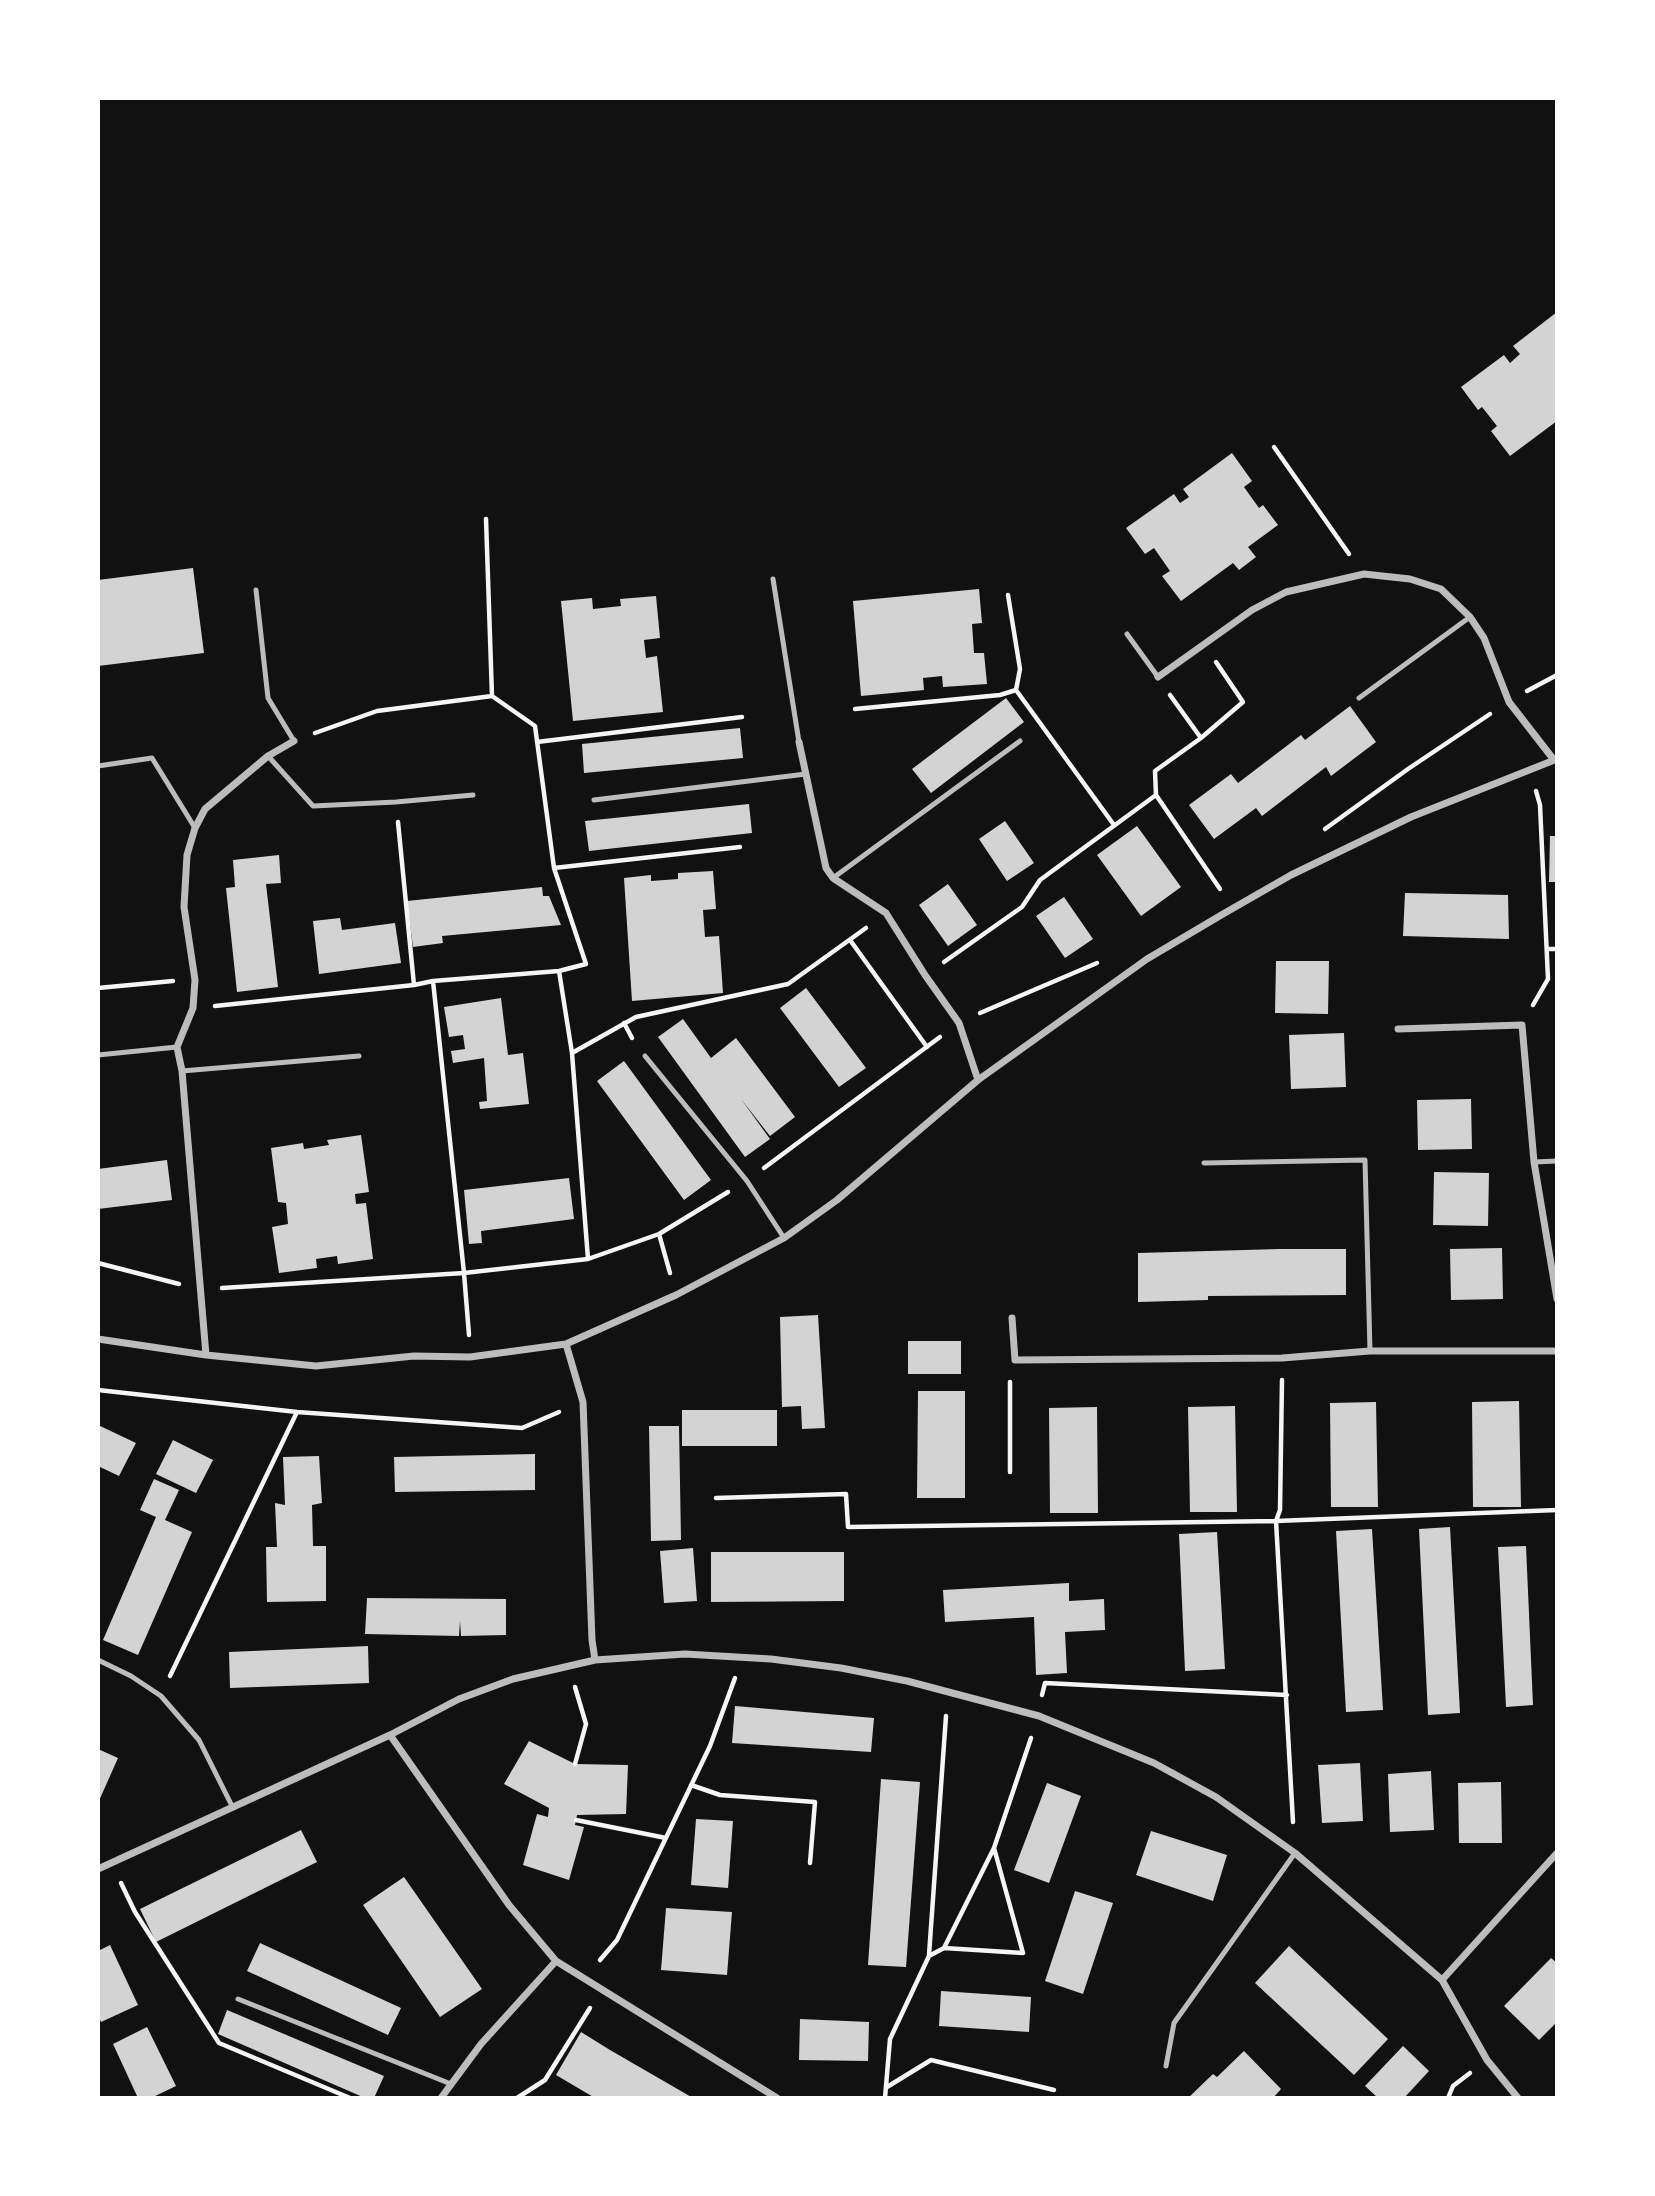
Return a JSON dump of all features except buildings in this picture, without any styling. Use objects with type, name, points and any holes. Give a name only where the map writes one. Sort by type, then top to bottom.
[{"type":"street","points":[[98,1339],[316,1366],[414,1356],[470,1357],[566,1344],[676,1296],[784,1238],[837,1200],[978,1080],[1147,959],[1223,914],[1291,875],[1411,817],[1556,760],[1509,702],[1484,638],[1470,617],[1441,589],[1410,579],[1364,574],[1286,592],[1252,610],[1158,677]]},
{"type":"street","points":[[206,1354],[182,1070],[177,1047],[193,1009],[195,980],[184,907],[187,855],[195,828],[205,809],[268,756],[293,741]]},
{"type":"street","points":[[799,742],[826,868],[833,878],[886,913],[959,1023],[978,1080]]},
{"type":"street","points":[[1398,1029],[1522,1025],[1534,1162],[1557,1299]]},
{"type":"street","points":[[1012,1318],[1015,1360],[1282,1359],[1370,1351],[1557,1351]]},
{"type":"street","points":[[566,1344],[583,1402],[595,1660]]},
{"type":"street","points":[[98,1869],[390,1735],[459,1699],[513,1679],[595,1660],[685,1654],[841,1668],[1039,1716],[1154,1763],[1216,1797],[1295,1853],[1442,1980],[1487,2060],[1518,2098]]},
{"type":"street","points":[[390,1735],[509,1905],[556,1961],[777,2098]]},
{"type":"street","points":[[1442,1980],[1557,1853]]},
{"type":"street","points":[[441,2098],[481,2044],[556,1961]]},
{"type":"lane","points":[[772,579],[799,742]]},
{"type":"lane","points":[[256,590],[268,698],[293,741]]},
{"type":"lane","points":[[1359,698],[1470,617]]},
{"type":"lane","points":[[1127,634],[1158,677]]},
{"type":"lane","points":[[833,878],[1020,741]]},
{"type":"lane","points":[[268,756],[313,806],[396,803],[473,794]]},
{"type":"lane","points":[[98,766],[152,758],[195,828]]},
{"type":"lane","points":[[594,800],[806,774]]},
{"type":"lane","points":[[98,1055],[177,1047]]},
{"type":"lane","points":[[182,1070],[359,1056]]},
{"type":"lane","points":[[645,1056],[747,1181],[784,1238]]},
{"type":"lane","points":[[1203,1163],[1364,1160],[1370,1351]]},
{"type":"lane","points":[[1534,1162],[1557,1161]]},
{"type":"lane","points":[[98,1660],[131,1676],[161,1696],[199,1740],[233,1808]]},
{"type":"lane","points":[[1166,2066],[1174,2023],[1295,1853]]},
{"type":"lane","points":[[238,1999],[451,2084]]},
{"type":"path","points":[[1274,447],[1364,574]]},
{"type":"path","points":[[486,519],[492,696]]},
{"type":"path","points":[[1008,595],[1020,669],[1016,690],[1114,825]]},
{"type":"path","points":[[1204,644],[1243,702],[1201,738],[1154,771],[1156,795],[1220,887],[1223,914]]},
{"type":"path","points":[[1316,834],[1509,702],[1557,675]]},
{"type":"path","points":[[1158,677],[1201,738]]},
{"type":"path","points":[[855,709],[1000,695],[1016,690]]},
{"type":"path","points":[[193,1009],[433,981],[559,971],[586,964],[554,868],[535,726],[492,696],[377,711],[293,741]]},
{"type":"path","points":[[537,742],[742,716]]},
{"type":"path","points":[[1522,1025],[1548,979],[1540,805],[1530,770]]},
{"type":"path","points":[[925,975],[1022,907],[1040,880],[1156,795]]},
{"type":"path","points":[[396,803],[414,985]]},
{"type":"path","points":[[554,868],[740,847]]},
{"type":"path","points":[[1209,895],[1220,887]]},
{"type":"path","points":[[572,1053],[636,1017],[788,984],[886,913]]},
{"type":"path","points":[[850,940],[927,1047]]},
{"type":"path","points":[[1547,949],[1557,949]]},
{"type":"path","points":[[98,1263],[200,1289],[464,1273],[588,1259],[659,1234],[747,1181],[959,1023],[1102,960]]},
{"type":"path","points":[[559,971],[572,1053],[588,1259]]},
{"type":"path","points":[[98,988],[195,980]]},
{"type":"path","points":[[433,981],[464,1273],[470,1357]]},
{"type":"path","points":[[659,1234],[676,1296]]},
{"type":"path","points":[[1282,1359],[1280,1510],[1276,1521],[1295,1853]]},
{"type":"path","points":[[1010,1472],[1010,1380],[1015,1360]]},
{"type":"path","points":[[98,1390],[297,1412],[522,1428],[583,1402]]},
{"type":"path","points":[[161,1696],[297,1412]]},
{"type":"path","points":[[716,1498],[846,1494],[848,1527],[1276,1521],[1557,1510]]},
{"type":"path","points":[[584,1980],[617,1940],[710,1746],[737,1674],[725,1656]]},
{"type":"path","points":[[570,1666],[586,1724],[575,1764]]},
{"type":"path","points":[[944,1948],[994,1848],[1039,1716],[1045,1683],[1287,1695]]},
{"type":"path","points":[[885,2098],[890,2039],[929,1956],[948,1692]]},
{"type":"path","points":[[691,1785],[720,1796],[815,1802],[810,1863]]},
{"type":"path","points":[[576,1820],[666,1838]]},
{"type":"path","points":[[929,1956],[944,1948],[1023,1953],[994,1848]]},
{"type":"path","points":[[111,1863],[135,1912],[219,2043],[349,2098]]},
{"type":"path","points":[[517,2098],[545,2080],[601,1990]]},
{"type":"path","points":[[886,2087],[931,2060],[1054,2090]]},
{"type":"path","points":[[1448,2098],[1453,2086],[1487,2060]]}]
